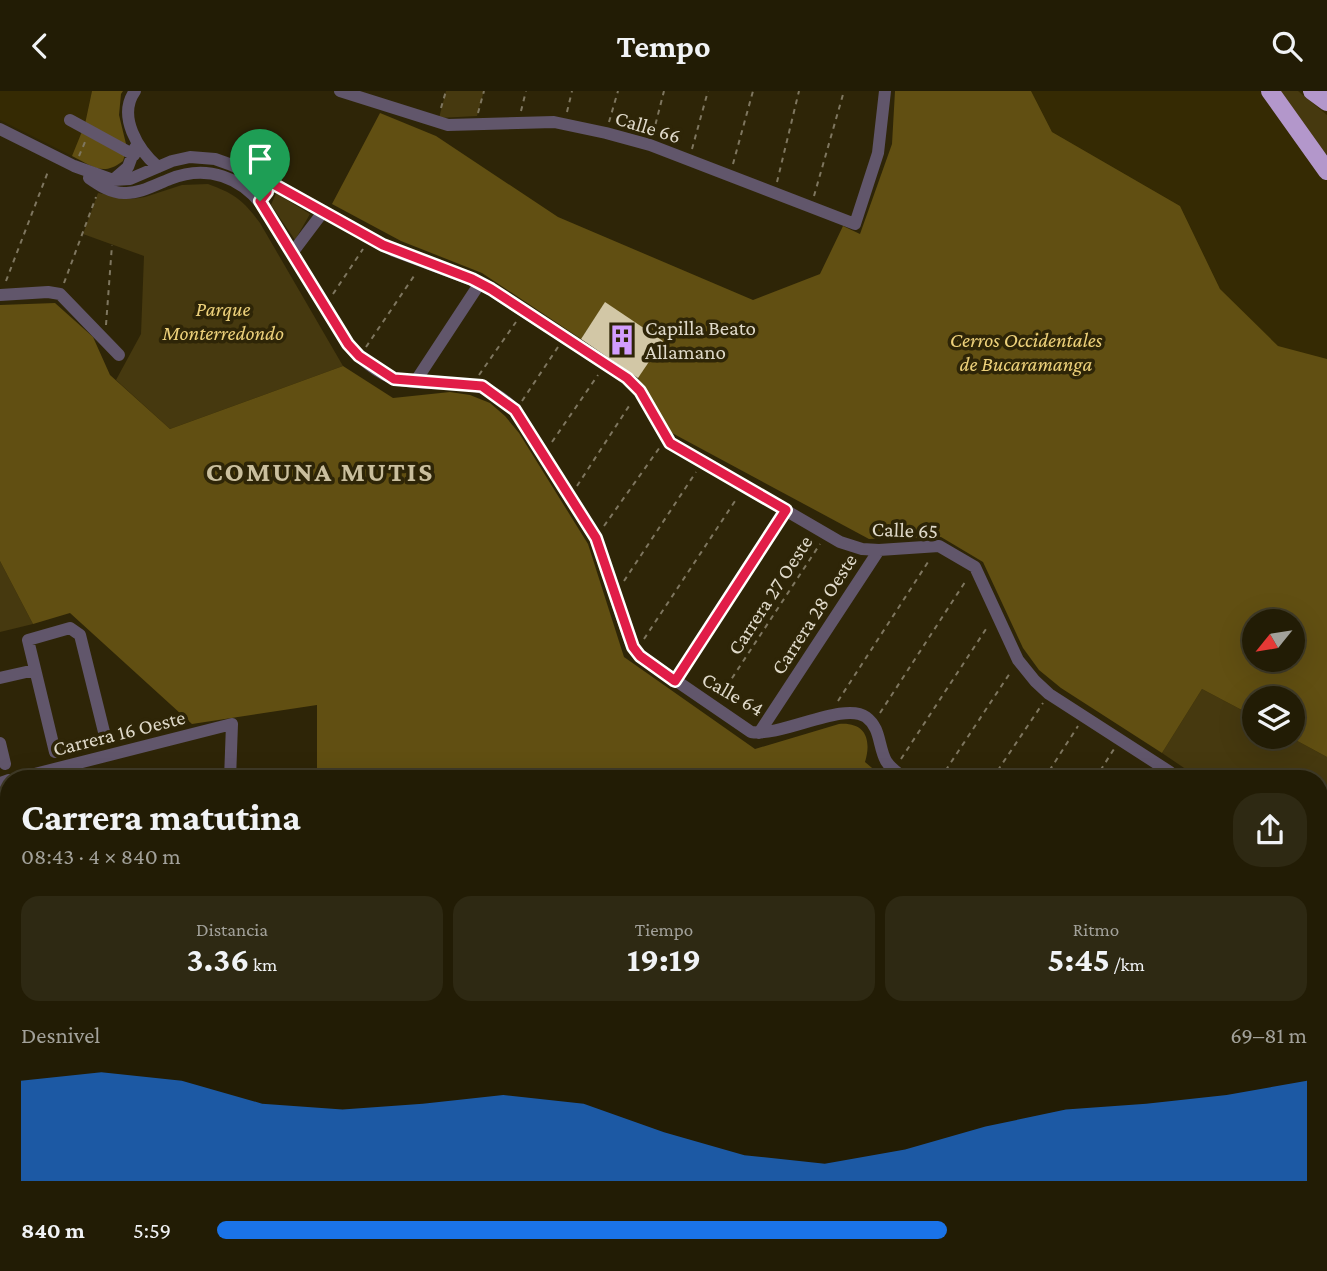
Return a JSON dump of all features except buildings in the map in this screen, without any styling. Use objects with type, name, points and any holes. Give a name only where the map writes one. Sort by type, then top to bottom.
[{"type":"highway","points":[[1270,91],[1325,168]]},
{"type":"highway","points":[[1312,91],[1327,101]]},
{"type":"street","points":[[135,91],[128,105],[135,152],[143,174],[151,181],[159,183]]},
{"type":"street","name":"Calle 66","points":[[340,91],[448,125],[564,123],[606,133],[650,145],[855,224],[878,153],[885,91]]},
{"type":"street","points":[[70,120],[135,152]]},
{"type":"street","points":[[0,128],[107,182],[114,192],[137,192],[183,174],[213,173],[230,178],[260,201],[348,344],[359,356],[394,379],[472,385],[487,389],[515,410],[596,538],[636,652]]},
{"type":"street","points":[[133,134],[145,154],[158,167]]},
{"type":"street","points":[[107,182],[128,167],[135,152]]},
{"type":"street","name":"Calle 65","points":[[107,182],[126,180],[181,159],[201,156],[229,164],[268,181],[370,238],[480,283],[524,310],[627,378],[640,391],[666,438],[702,462],[827,534],[848,545],[878,550],[939,546],[975,566]]},
{"type":"street","points":[[260,201],[267,192],[268,181]]},
{"type":"street","points":[[292,253],[323,212]]},
{"type":"street","points":[[415,382],[480,283]]},
{"type":"street","points":[[0,295],[48,292],[60,294],[119,355]]},
{"type":"street","name":"Carrera 28 Oeste","points":[[759,733],[878,550]]},
{"type":"street","points":[[975,566],[1018,660],[1035,681],[1049,694],[1120,740],[1160,770]]},
{"type":"street","points":[[55,752],[28,640],[70,628],[80,635],[106,740]]},
{"type":"street","name":"Calle 64","points":[[636,652],[744,728],[759,733],[849,712],[857,712],[873,724]]},
{"type":"street","points":[[0,678],[35,670]]},
{"type":"street","name":"Carrera 16 Oeste","points":[[70,770],[232,724],[230,770]]},
{"type":"street","points":[[873,724],[884,757],[894,770]]},
{"type":"street","points":[[0,743],[5,764]]},
{"type":"path","points":[[437,123],[446,91]]},
{"type":"path","points":[[475,124],[484,91]]},
{"type":"path","points":[[519,122],[526,91]]},
{"type":"path","points":[[564,123],[572,91]]},
{"type":"path","points":[[606,133],[618,91]]},
{"type":"path","points":[[650,145],[664,91]]},
{"type":"path","points":[[689,160],[708,91]]},
{"type":"path","points":[[730,176],[752,91]]},
{"type":"path","points":[[774,193],[799,91]]},
{"type":"path","points":[[811,207],[844,91]]},
{"type":"path","points":[[74,166],[90,131]]},
{"type":"path","points":[[0,295],[54,156]]},
{"type":"path","points":[[60,294],[107,182]]},
{"type":"path","points":[[324,306],[370,238]]},
{"type":"path","points":[[105,340],[112,245]]},
{"type":"path","points":[[359,356],[424,262]]},
{"type":"path","points":[[472,385],[524,310]]},
{"type":"path","points":[[515,410],[565,337]]},
{"type":"path","points":[[543,455],[606,364]]},
{"type":"path","points":[[570,497],[640,391]]},
{"type":"path","points":[[596,538],[666,438]]},
{"type":"path","points":[[615,595],[702,462]]},
{"type":"path","points":[[636,652],[745,487]]},
{"type":"path","points":[[675,681],[786,510]]},
{"type":"path","name":"Carrera 27 Oeste","points":[[713,707],[827,534]]},
{"type":"path","points":[[827,717],[939,546]]},
{"type":"path","points":[[873,724],[975,566]]},
{"type":"path","points":[[894,770],[996,613]]},
{"type":"path","points":[[946,770],[1018,660]]},
{"type":"path","points":[[998,770],[1049,694]]},
{"type":"path","points":[[1050,770],[1084,716]]},
{"type":"path","points":[[1101,770],[1120,740]]},
{"type":"shaded area","points":[[0,91],[92,91],[85,124],[72,156],[0,120]]},
{"type":"shaded area","points":[[1031,91],[1327,91],[1327,370],[1278,347],[1220,289],[1180,206],[1052,132]]},
{"type":"green space","points":[[92,91],[123,91],[119,115],[127,148],[123,161],[109,168],[98,168],[72,156],[85,124]]},
{"type":"green space","points":[[446,91],[484,91],[477,116],[439,118]]},
{"type":"green space","name":"Cerros Occidentales de Bucaramanga","points":[[895,91],[1031,91],[1052,132],[1180,206],[1220,289],[1278,346],[1327,359],[1327,757],[1305,745],[1305,686],[1242,686],[1242,710],[1202,689],[1162,753],[1061,688],[1039,670],[1023,648],[983,562],[941,537],[869,539],[672,433],[638,378],[605,303],[581,339],[482,273],[401,241],[332,204],[380,113],[436,136],[558,217],[753,300],[820,274],[843,226],[860,234],[892,144]]},
{"type":"green space","points":[[1276,91],[1298,91],[1327,115],[1327,155]]},
{"type":"green space","name":"Parque Monterredondo","points":[[208,184],[238,199],[260,223],[343,366],[170,429],[116,380],[141,334],[144,256],[83,234],[98,193],[132,199],[182,185]]},
{"type":"green space","points":[[276,193],[310,214],[295,240],[271,205]]},
{"type":"green space","points":[[55,303],[93,337],[110,375],[170,429],[343,366],[393,398],[450,392],[470,395],[490,403],[519,433],[588,544],[624,657],[755,749],[839,724],[855,726],[867,739],[865,762],[874,770],[317,770],[317,705],[192,724],[70,613],[33,624],[0,561],[0,305]]},
{"type":"green space","points":[[0,561],[33,624],[0,632]]},
{"type":"green space","points":[[1202,689],[1242,710],[1242,749],[1305,749],[1305,745],[1327,757],[1327,770],[1187,770],[1162,753]]},
{"type":"place","name":"Capilla Beato Allamano","points":[[622,340]]},
{"type":"district","name":"COMUNA MUTIS","points":[[320,471]]},
{"type":"route","points":[[268,181],[383,245],[480,283],[627,378],[640,391],[670,443],[786,510],[675,681],[640,656],[633,647],[596,538],[515,410],[482,386],[394,379],[359,356],[348,344],[260,201],[265,197],[268,181]]}]
